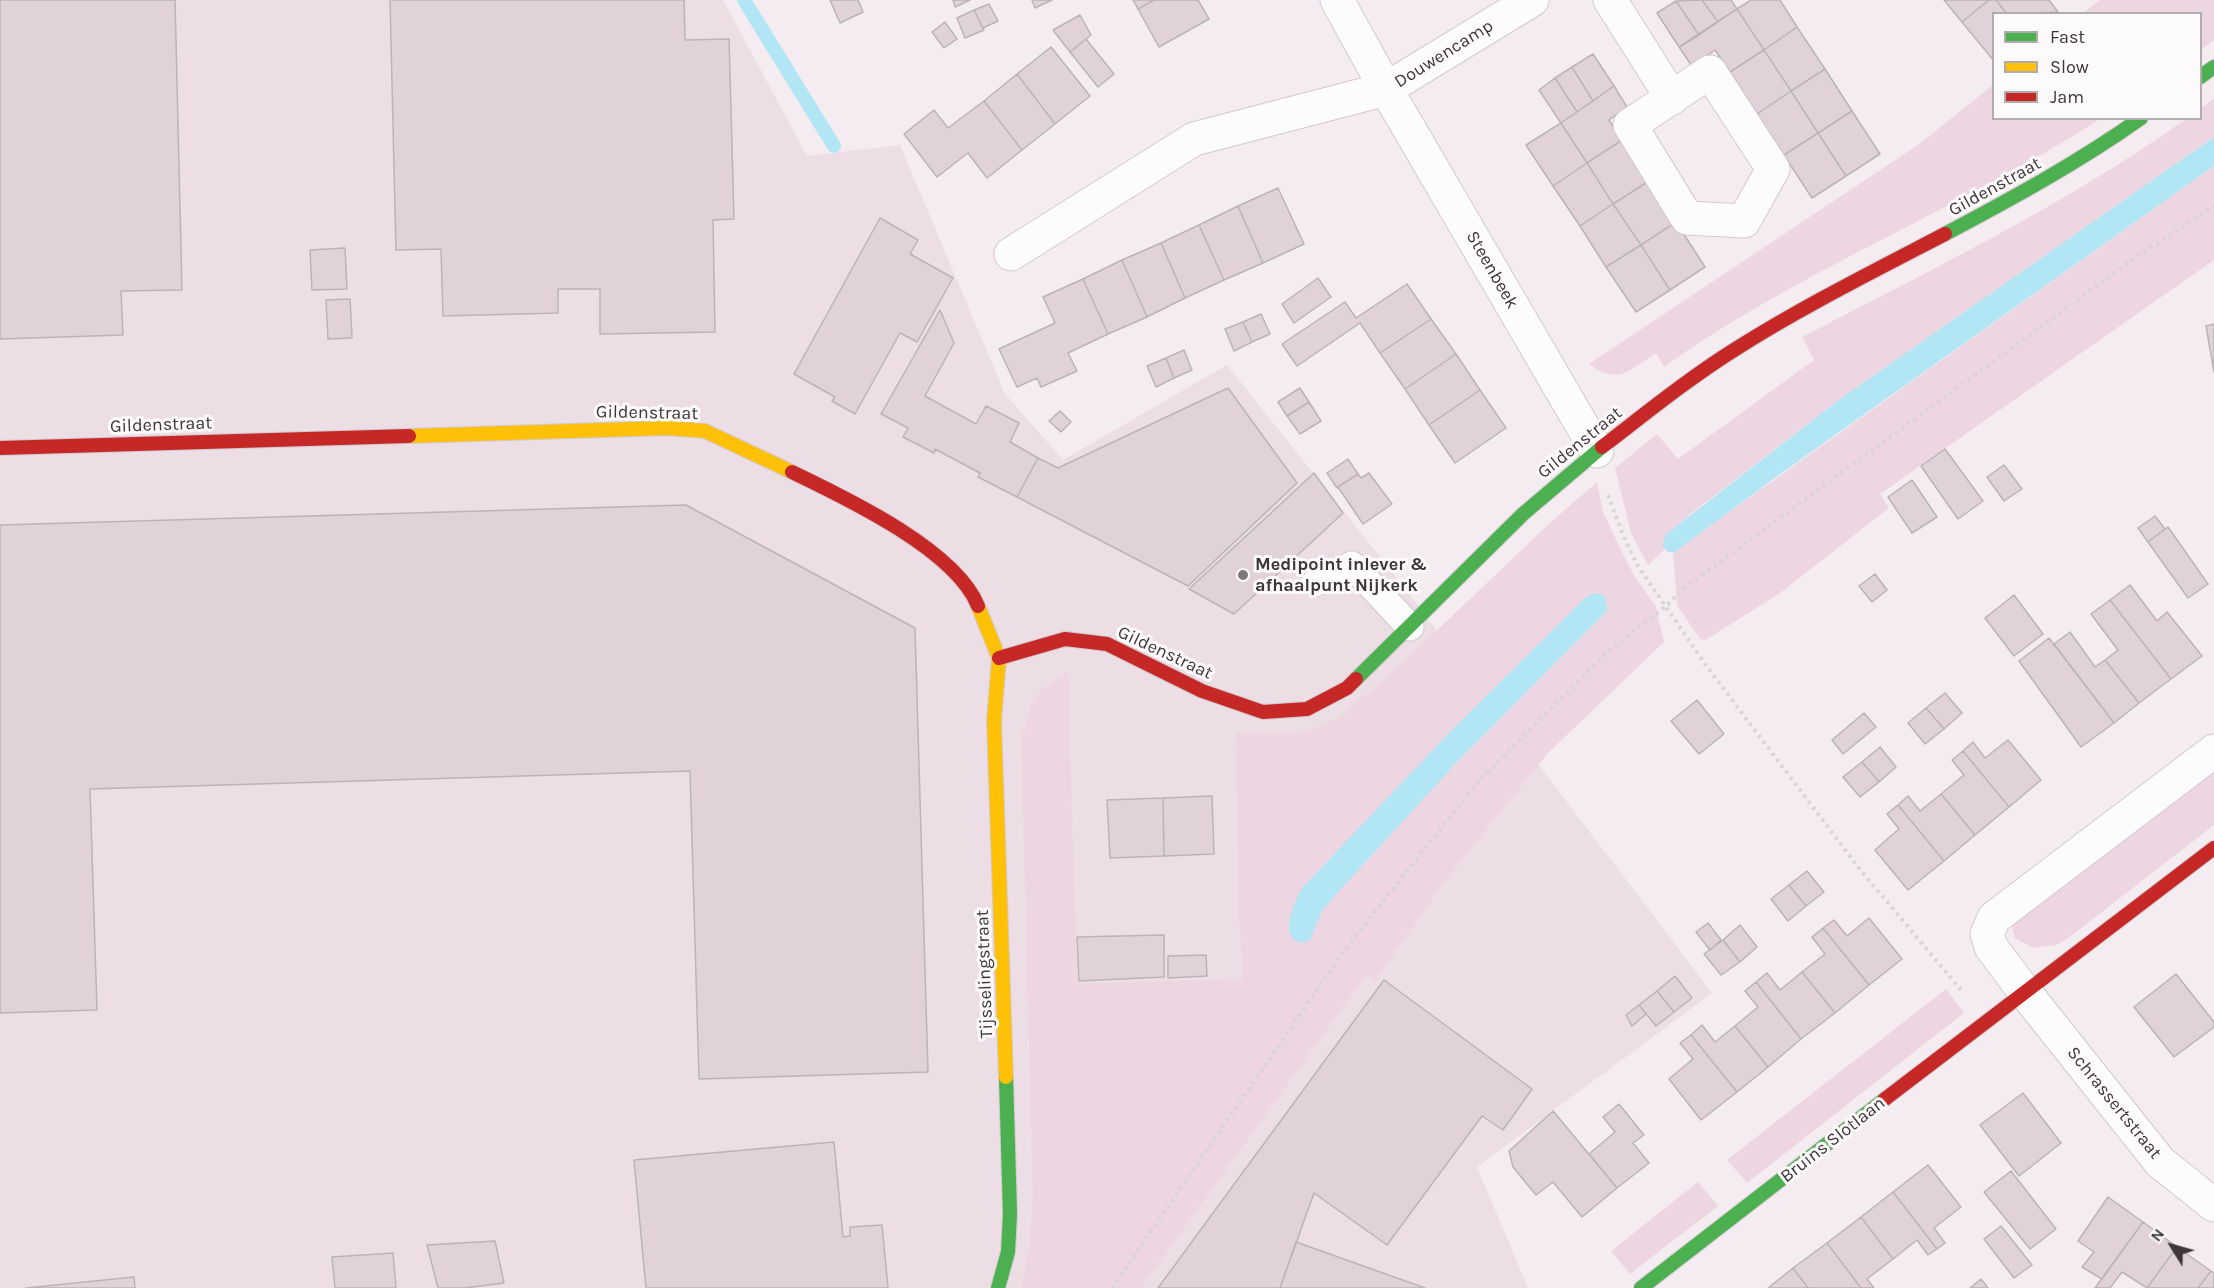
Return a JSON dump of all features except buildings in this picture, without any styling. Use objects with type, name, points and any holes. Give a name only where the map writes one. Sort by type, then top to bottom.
[{"type":"street","name":"Steenbeek","points":[[1337,0],[1386,89],[1598,451]]},
{"type":"street","name":"Douwencamp","points":[[1386,89],[1532,0]]},
{"type":"street","points":[[1610,0],[1672,98]]},
{"type":"street","points":[[1710,72],[1773,170],[1744,221],[1687,218],[1630,124],[1672,98],[1710,72]]},
{"type":"street","points":[[1011,254],[1194,139],[1386,89]]},
{"type":"street","name":"Gildenstraat","points":[[0,448],[668,428],[705,431],[867,509],[937,556],[973,593],[999,658],[1065,639],[1107,644],[1202,692],[1263,712],[1307,709],[1347,688],[1523,514],[1598,451],[1732,351],[1783,320],[2029,189],[2096,150],[2138,120]]},
{"type":"street","name":"Tijsselingstraat","points":[[998,1288],[1008,1252],[1010,1214],[994,721],[999,658]]},
{"type":"street","points":[[2024,991],[1991,947],[1987,934],[1994,918],[2214,751]]},
{"type":"street","name":"Bruins Slotlaan","points":[[1641,1288],[1986,1020],[2214,848]]},
{"type":"street","name":"Schrassertstraat","points":[[2024,991],[2160,1162],[2214,1205]]},
{"type":"lane","points":[[1315,584],[1352,565],[1410,627]]},
{"type":"path","points":[[1112,1288],[1343,952],[1476,784],[1612,648],[1666,606],[1687,586],[2129,262],[2214,206]]},
{"type":"path","points":[[1598,451],[1610,500],[1638,566],[1705,664],[1807,801],[1858,867],[1986,1020]]},
{"type":"shaded area","points":[[0,0],[723,0],[807,156],[900,145],[1005,394],[1063,460],[1227,365],[1397,578],[1712,993],[1477,1167],[1528,1288],[0,1288]]},
{"type":"shaded area","points":[[2100,0],[2214,0],[2214,40],[2202,49],[2202,12],[2084,12]]},
{"type":"shaded area","points":[[1992,86],[1992,120],[2098,120],[2047,152],[1770,300],[1716,332],[1664,367],[1656,353],[1631,370],[1616,375],[1599,371],[1589,364],[1918,145]]},
{"type":"shaded area","points":[[2214,98],[2214,137],[1840,399],[1689,515],[1663,540],[1665,549],[1648,565],[1631,533],[1615,468],[1657,434],[1678,459],[1814,360],[1802,337],[2046,208],[2185,120],[2202,120],[2202,107]]},
{"type":"shaded area","points":[[2214,166],[2214,260],[1880,494],[1889,508],[1780,593],[1706,640],[1700,639],[1677,605],[1673,552]]},
{"type":"shaded area","points":[[1597,482],[1603,512],[1635,577],[1656,607],[1664,642],[1548,753],[1447,878],[1375,981],[1366,975],[1141,1288],[1021,1288],[1030,1246],[1033,1196],[1021,730],[1026,729],[1033,701],[1050,683],[1068,673],[1077,984],[1243,979],[1239,920],[1236,733],[1299,733],[1324,725],[1345,713],[1411,655],[1551,522]],"holes":[[[1589,595],[1604,595],[1606,612],[1457,762],[1330,901],[1322,911],[1310,940],[1290,924],[1294,905],[1302,888],[1449,733]]]},
{"type":"shaded area","points":[[2214,764],[2214,825],[2067,939],[2056,945],[2033,948],[2015,938],[2012,926],[2020,912]]},
{"type":"shaded area","points":[[1946,989],[1964,1013],[1747,1183],[1727,1160]]},
{"type":"shaded area","points":[[1698,1182],[1718,1206],[1630,1274],[1611,1251]]},
{"type":"water","points":[[2214,137],[2214,166],[1776,477],[1675,552],[1668,552],[1663,546],[1665,535],[1840,399]]},
{"type":"water","points":[[1597,593],[1604,595],[1606,612],[1457,762],[1330,901],[1322,911],[1310,940],[1300,943],[1293,939],[1290,933],[1290,917],[1302,888],[1449,733],[1584,599]]},
{"type":"waterway","points":[[744,0],[834,146]]},
{"type":"traffic: fast","points":[[2202,76],[2214,67]]},
{"type":"traffic: fast","points":[[1945,234],[2045,179],[2138,120]]},
{"type":"traffic: fast","points":[[1356,679],[1523,514],[1602,447]]},
{"type":"traffic: fast","points":[[998,1288],[1008,1252],[1010,1214],[1006,1077]]},
{"type":"traffic: fast","points":[[1641,1288],[1885,1099]]},
{"type":"traffic: slow","points":[[409,436],[668,428],[705,431],[792,472]]},
{"type":"traffic: slow","points":[[978,606],[999,658],[994,721],[1006,1077]]},
{"type":"traffic: jam","points":[[1602,447],[1683,385],[1734,350],[1812,304],[1945,234]]},
{"type":"traffic: jam","points":[[0,448],[409,436]]},
{"type":"traffic: jam","points":[[792,472],[869,511],[924,546],[966,585],[978,606]]},
{"type":"traffic: jam","points":[[999,658],[1065,639],[1107,644],[1202,691],[1263,712],[1307,709],[1347,688],[1356,679]]},
{"type":"traffic: jam","points":[[1885,1099],[2214,848]]},
{"type":"place","name":"Medipoint inlever & afhaalpunt Nijkerk","points":[[1243,575]]}]
